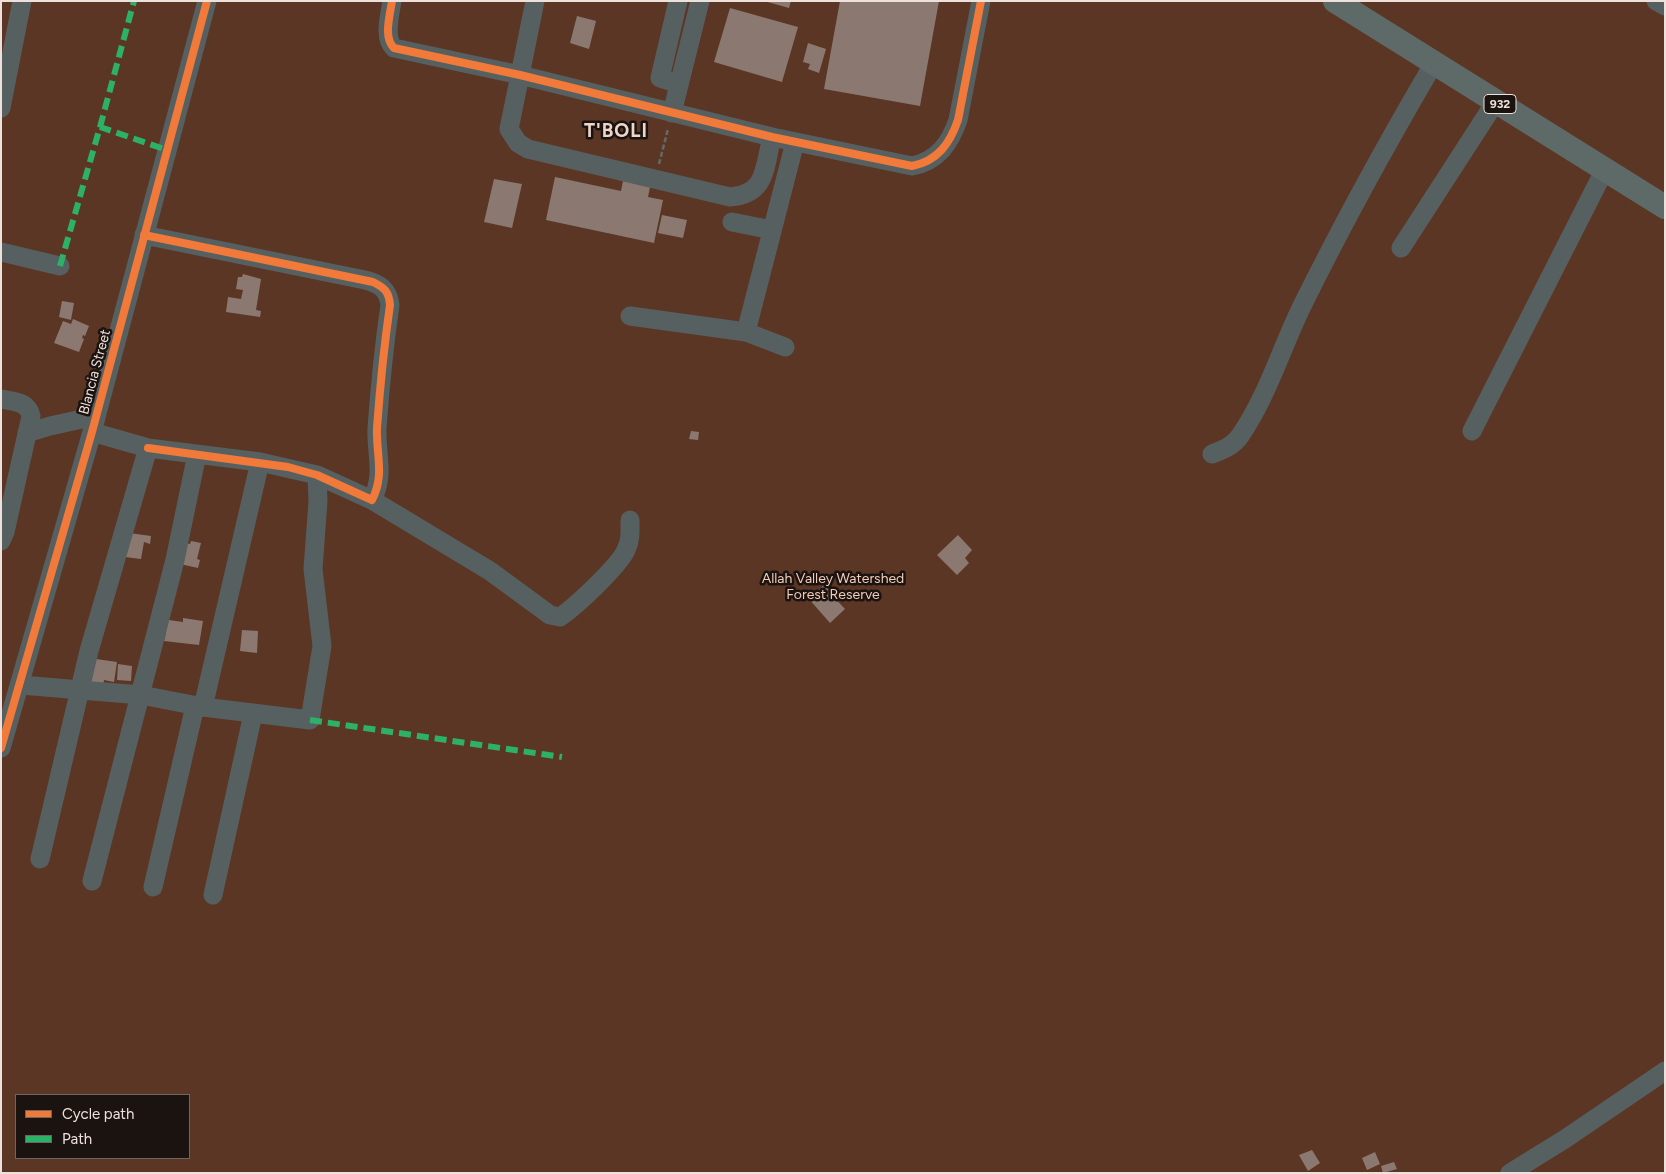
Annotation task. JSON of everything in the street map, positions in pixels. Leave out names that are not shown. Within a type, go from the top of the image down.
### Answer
[{"type":"main road","name":"932","points":[[1340,2],[1665,207]]},
{"type":"street","points":[[1,108],[22,1]]},
{"type":"street","name":"Blancia Street","points":[[1,748],[21,685],[94,424],[206,1]]},
{"type":"street","points":[[392,1],[388,37],[389,44],[394,48],[520,75],[772,137],[912,166],[923,164],[937,156],[947,144],[958,120],[981,1]]},
{"type":"street","points":[[535,1],[509,129],[518,143],[528,148],[730,197],[745,196],[754,191],[762,179],[772,137]]},
{"type":"street","points":[[678,1],[660,78],[679,84]]},
{"type":"street","points":[[672,113],[700,1]]},
{"type":"street","points":[[1656,1],[1665,6]]},
{"type":"street","points":[[1212,454],[1228,448],[1239,438],[1252,417],[1286,340],[1346,219],[1434,63]]},
{"type":"street","points":[[1400,248],[1496,101]]},
{"type":"street","points":[[746,332],[795,142]]},
{"type":"street","points":[[1472,431],[1605,169]]},
{"type":"street","points":[[732,222],[772,230]]},
{"type":"street","points":[[144,235],[365,280],[383,287],[389,294],[390,305],[377,434],[380,476],[372,500]]},
{"type":"street","points":[[1,252],[60,266]]},
{"type":"street","points":[[630,316],[746,332],[785,347]]},
{"type":"street","points":[[1,399],[24,404],[30,409],[31,416],[5,532],[1,541]]},
{"type":"street","points":[[27,433],[50,426],[94,424],[148,448],[260,462],[317,475],[372,500],[490,571],[550,615],[560,616],[607,572],[626,551],[630,537],[630,520]]},
{"type":"street","points":[[40,859],[90,650],[148,448]]},
{"type":"street","points":[[92,881],[182,533],[197,454]]},
{"type":"street","points":[[153,887],[260,462]]},
{"type":"street","points":[[21,685],[141,696],[253,714],[310,720],[322,646],[313,569],[318,501],[317,475]]},
{"type":"street","points":[[213,895],[253,714]]},
{"type":"street","points":[[1510,1173],[1565,1139],[1665,1071]]},
{"type":"path","points":[[655,179],[672,113]]},
{"type":"green space","name":"Allah Valley Watershed Forest Reserve","points":[[1,1],[1665,1],[1665,1173],[1,1173]]},
{"type":"building","points":[[764,1],[791,1],[789,8]]},
{"type":"building","points":[[840,1],[939,1],[920,106],[824,89]]},
{"type":"building","points":[[730,8],[798,27],[782,82],[714,62]]},
{"type":"building","points":[[577,16],[596,21],[589,49],[570,43]]},
{"type":"building","points":[[808,43],[826,49],[819,73],[808,69],[810,64],[803,62]]},
{"type":"building","points":[[555,177],[621,191],[623,181],[650,187],[648,197],[663,200],[654,243],[546,220]]},
{"type":"building","points":[[494,179],[522,184],[512,228],[484,222]]},
{"type":"building","points":[[662,215],[687,220],[683,238],[658,233]]},
{"type":"building","points":[[243,274],[261,279],[256,310],[261,311],[260,317],[226,312],[228,297],[241,299],[243,290],[236,289],[238,277],[242,277]]},
{"type":"building","points":[[62,301],[74,303],[71,320],[59,317]]},
{"type":"building","points":[[73,319],[89,326],[85,336],[83,335],[82,338],[84,339],[79,352],[54,343],[63,321],[71,324]]},
{"type":"building","points":[[691,431],[699,432],[698,440],[689,439]]},
{"type":"building","points":[[129,533],[151,536],[150,544],[144,542],[141,559],[125,557]]},
{"type":"building","points":[[958,535],[972,550],[965,558],[969,563],[957,575],[937,555]]},
{"type":"building","points":[[191,541],[201,543],[197,559],[200,560],[198,568],[180,564],[184,543],[190,544]]},
{"type":"building","points":[[826,583],[830,589],[828,591],[845,609],[830,623],[809,599]]},
{"type":"building","points":[[183,618],[203,621],[199,645],[164,641],[166,633],[162,619],[183,622]]},
{"type":"building","points":[[242,630],[258,631],[257,653],[240,651]]},
{"type":"building","points":[[89,658],[117,662],[114,682],[104,680],[103,687],[85,684]]},
{"type":"building","points":[[118,664],[132,666],[131,681],[117,680]]},
{"type":"building","points":[[1312,1150],[1320,1163],[1308,1171],[1299,1155]]},
{"type":"building","points":[[1375,1152],[1380,1164],[1367,1170],[1362,1158]]},
{"type":"building","points":[[1394,1162],[1397,1169],[1383,1173],[1381,1166]]},
{"type":"marked path","points":[[100,127],[134,1]]},
{"type":"marked path","points":[[60,266],[100,127],[167,150]]},
{"type":"marked path","points":[[310,720],[562,757]]},
{"type":"cycle path","points":[[1,748],[92,432],[207,1]]},
{"type":"cycle path","points":[[392,1],[388,32],[394,48],[520,75],[772,137],[912,166],[929,160],[942,150],[955,128],[981,1]]},
{"type":"cycle path","points":[[144,235],[373,282],[386,291],[390,305],[377,428],[379,473],[376,491],[372,500],[317,475],[288,467],[148,448]]},
{"type":"district","name":"T'BOLI","points":[[616,131]]}]
